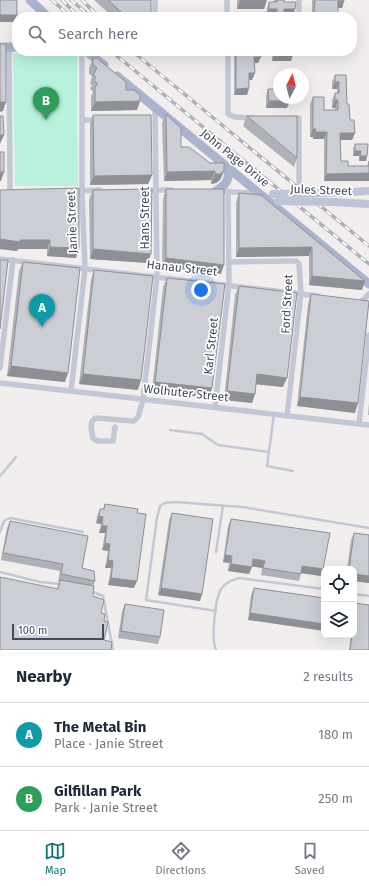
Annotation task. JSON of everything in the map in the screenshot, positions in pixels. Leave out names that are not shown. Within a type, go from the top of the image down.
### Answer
[{"type":"main road","points":[[30,0],[43,12]]},
{"type":"main road","name":"John Page Drive","points":[[92,56],[226,166],[253,193],[272,198],[369,284]]},
{"type":"main road","points":[[212,191],[224,185],[228,179],[228,171],[226,166]]},
{"type":"main road","name":"Jules Street","points":[[300,198],[330,193],[369,191]]},
{"type":"main road","name":"Jules Street","points":[[272,198],[300,198],[369,204]]},
{"type":"street","points":[[155,0],[155,12]]},
{"type":"street","points":[[227,0],[227,12]]},
{"type":"street","points":[[299,0],[299,12]]},
{"type":"street","points":[[9,47],[7,118],[8,191],[18,191]]},
{"type":"street","name":"Janie Street","points":[[71,391],[85,268],[82,191],[82,56]]},
{"type":"street","points":[[228,56],[227,110],[231,116],[256,118]]},
{"type":"street","name":"Hans Street","points":[[115,427],[113,441],[97,441],[93,438],[91,425],[93,420],[96,418],[134,422],[138,417],[143,400],[157,277],[155,108]]},
{"type":"street","points":[[285,118],[299,118],[300,198]]},
{"type":"street","points":[[82,120],[103,120]]},
{"type":"street","points":[[147,120],[155,120]]},
{"type":"street","points":[[70,191],[104,190]]},
{"type":"street","points":[[148,190],[178,190]]},
{"type":"street","points":[[212,191],[253,193]]},
{"type":"street","name":"Karl Street","points":[[215,407],[229,284],[228,191]]},
{"type":"street","name":"Hanau Street","points":[[0,259],[229,284],[324,297]]},
{"type":"street","points":[[0,368],[13,260]]},
{"type":"street","name":"Ford Street","points":[[229,262],[298,262],[300,269],[301,293],[287,416]]},
{"type":"street","points":[[361,302],[369,294]]},
{"type":"street","points":[[353,301],[369,304]]},
{"type":"street","points":[[359,424],[369,335]]},
{"type":"street","name":"Wolhuter Street","points":[[0,383],[369,425]]},
{"type":"lane","points":[[274,414],[267,466],[293,471]]},
{"type":"lane","points":[[170,430],[202,434],[218,445],[269,452]]},
{"type":"lane","points":[[0,476],[16,458]]},
{"type":"lane","points":[[216,611],[146,600],[157,518],[160,506],[165,503],[175,502],[223,506],[295,515],[369,528]]},
{"type":"lane","points":[[216,552],[223,506]]},
{"type":"lane","points":[[0,532],[0,528],[4,521],[10,518],[83,532]]},
{"type":"lane","points":[[0,572],[40,582],[67,585]]},
{"type":"lane","points":[[216,650],[213,639],[216,611],[221,590],[228,582],[239,578],[321,589]]},
{"type":"lane","points":[[88,590],[103,596],[113,650]]},
{"type":"lane","points":[[357,594],[369,596]]},
{"type":"green space","points":[[13,56],[77,56],[78,186],[15,186]]},
{"type":"building","points":[[0,0],[17,0],[17,12],[12,12],[12,15],[0,15]]},
{"type":"building","points":[[108,0],[151,0],[151,12],[121,12]]},
{"type":"building","points":[[277,0],[284,0],[284,2],[296,2],[295,9],[284,9],[284,12],[277,12],[277,9],[269,9],[269,2],[277,2]]},
{"type":"building","points":[[315,0],[344,0],[338,1],[338,12],[314,12]]},
{"type":"building","points":[[0,44],[6,44],[6,102],[0,102]]},
{"type":"building","points":[[236,56],[261,56],[254,57],[255,73],[249,73],[249,88],[236,89]]},
{"type":"building","points":[[93,58],[97,58],[126,82],[126,90],[134,90],[140,95],[140,101],[95,102],[95,87],[98,84],[94,80],[96,77],[93,75],[97,68],[93,65]]},
{"type":"building","points":[[335,75],[346,75],[347,104],[349,104],[350,120],[354,120],[355,133],[340,133],[341,161],[348,161],[348,166],[369,166],[369,173],[326,174],[327,132],[315,132],[316,129],[313,129],[313,97],[324,97],[324,110],[338,110],[338,100],[335,100],[335,93],[339,93],[339,82],[335,82]]},
{"type":"building","points":[[268,89],[273,89],[273,101],[269,101]]},
{"type":"building","points":[[166,114],[181,128],[181,147],[189,147],[210,163],[224,163],[224,171],[220,174],[215,174],[215,171],[167,172]]},
{"type":"building","points":[[93,115],[151,115],[152,175],[94,176]]},
{"type":"building","points":[[0,116],[3,116],[4,135],[0,135]]},
{"type":"building","points":[[247,116],[297,116],[297,158]]},
{"type":"building","points":[[355,144],[368,144],[367,156],[360,156],[361,151],[355,151]]},
{"type":"building","points":[[0,152],[4,152],[4,172],[0,172]]},
{"type":"building","points":[[79,188],[79,248],[50,247],[50,240],[20,240],[20,242],[0,239],[0,190]]},
{"type":"building","points":[[152,189],[151,254],[93,249],[93,190]]},
{"type":"building","points":[[166,189],[224,189],[224,265],[166,258]]},
{"type":"building","points":[[239,193],[261,195],[365,281],[312,276],[312,247],[239,248]]},
{"type":"building","points":[[0,260],[8,260],[0,329]]},
{"type":"building","points":[[23,262],[80,268],[68,373],[11,366]]},
{"type":"building","points":[[94,270],[153,276],[141,380],[83,374]]},
{"type":"building","points":[[167,278],[225,284],[212,388],[155,382]]},
{"type":"building","points":[[239,286],[297,293],[287,378],[257,374],[255,394],[227,391]]},
{"type":"building","points":[[311,294],[369,301],[358,403],[300,397]]},
{"type":"building","points":[[105,504],[138,509],[137,513],[146,514],[137,581],[111,578],[113,561],[108,560],[110,544],[105,543],[107,526],[102,526],[103,517],[99,516],[100,509],[104,509]]},
{"type":"building","points":[[172,513],[213,519],[202,594],[161,588]]},
{"type":"building","points":[[231,519],[330,533],[324,566],[321,566],[321,569],[302,566],[301,574],[263,568],[265,561],[253,559],[252,567],[231,564],[232,556],[225,555]]},
{"type":"building","points":[[10,521],[88,536],[82,568],[94,571],[95,581],[61,574],[63,564],[3,553]]},
{"type":"building","points":[[354,533],[369,535],[369,576],[357,574],[357,566],[349,566]]},
{"type":"building","points":[[0,577],[58,589],[60,580],[94,586],[93,596],[104,600],[101,613],[105,614],[104,621],[108,622],[104,640],[112,642],[111,650],[0,650]]},
{"type":"building","points":[[254,588],[321,598],[321,624],[250,613]]},
{"type":"building","points":[[357,603],[369,605],[369,650],[350,650],[352,638],[357,638]]},
{"type":"building","points":[[125,604],[164,610],[160,637],[121,631]]},
{"type":"railway","points":[[52,0],[65,12]]},
{"type":"railway","points":[[62,0],[74,12]]},
{"type":"railway","points":[[71,0],[85,12]]},
{"type":"railway","points":[[82,0],[94,12]]},
{"type":"railway","points":[[117,56],[369,264]]},
{"type":"railway","points":[[138,56],[369,246]]},
{"type":"place","name":"Gilfillan Park","points":[[46,120]]},
{"type":"place","name":"The Metal Bin","points":[[42,327]]}]
